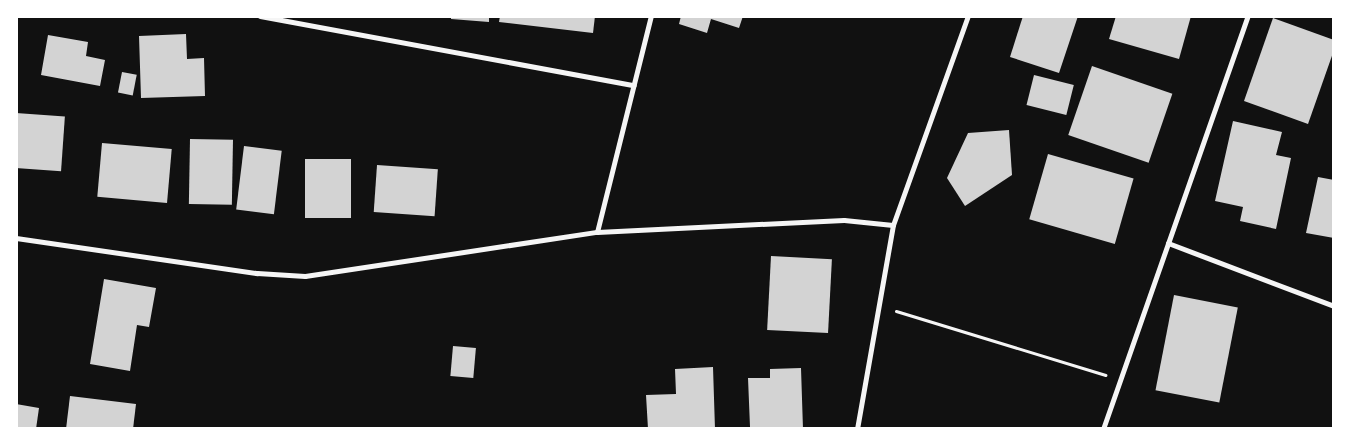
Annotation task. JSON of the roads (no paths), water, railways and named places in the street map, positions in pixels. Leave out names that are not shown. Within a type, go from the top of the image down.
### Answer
[{"type":"street","points":[[260,16],[634,85]]},
{"type":"street","points":[[597,232],[652,16]]},
{"type":"street","points":[[857,429],[893,225],[968,16]]},
{"type":"street","points":[[1103,429],[1248,16]]},
{"type":"street","points":[[16,238],[257,273],[306,276],[597,232],[844,220],[893,225]]},
{"type":"street","points":[[1168,243],[1334,306]]}]
